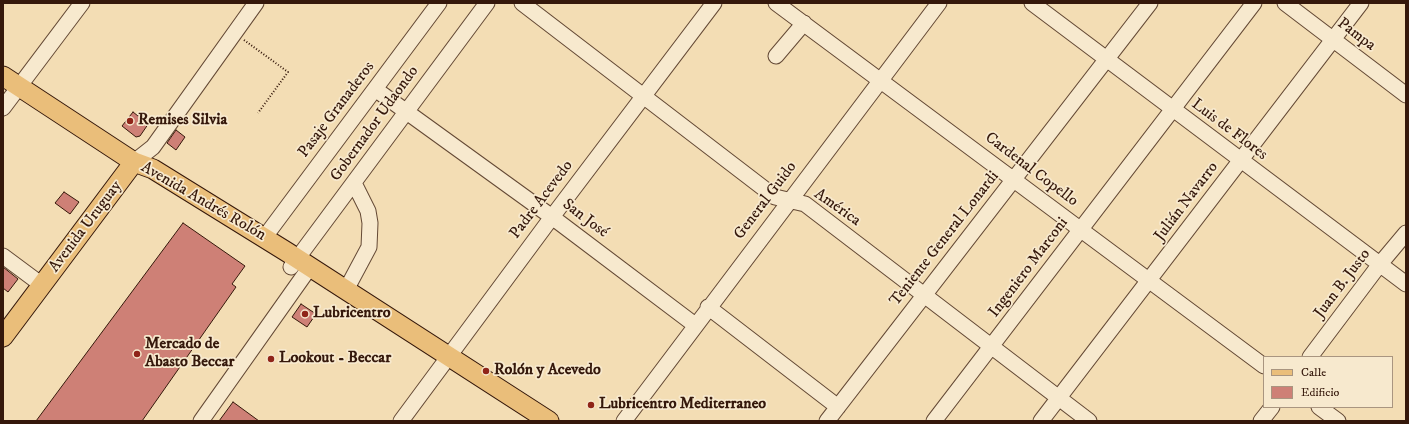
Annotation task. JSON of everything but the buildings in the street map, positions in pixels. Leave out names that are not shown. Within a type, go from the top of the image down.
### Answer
[{"type":"main road","points":[[3,76],[134,162]]},
{"type":"main road","name":"Avenida Andrés Rolón","points":[[134,162],[153,169],[264,238],[301,267],[346,290],[446,359],[529,421]]},
{"type":"main road","name":"Avenida Andrés Rolón","points":[[134,162],[147,178],[301,267],[446,359],[549,421]]},
{"type":"main road","name":"Avenida Uruguay","points":[[3,337],[134,162]]},
{"type":"street","points":[[3,108],[82,3]]},
{"type":"street","name":"Avenida Uruguay","points":[[134,162],[153,147],[256,3]]},
{"type":"street","name":"Pasaje Granaderos","points":[[264,238],[439,3]]},
{"type":"street","name":"Gobernador Udaondo","points":[[201,421],[354,183],[487,3]]},
{"type":"street","name":"América","points":[[522,3],[775,197],[805,204],[1089,421]]},
{"type":"street","name":"Padre Acevedo","points":[[401,421],[643,95],[714,3]]},
{"type":"street","name":"Cardenal Copello","points":[[776,3],[1263,365]]},
{"type":"street","name":"General Guido","points":[[624,421],[708,307],[939,3]]},
{"type":"street","name":"Luis de Flores","points":[[1032,3],[1406,284]]},
{"type":"street","name":"Teniente General Lonardi","points":[[827,421],[1150,3]]},
{"type":"street","name":"Ingeniero Marconi","points":[[934,421],[1254,3]]},
{"type":"street","name":"Pampa","points":[[1285,3],[1406,96]]},
{"type":"street","name":"Julián Navarro","points":[[1041,421],[1150,281],[1361,3]]},
{"type":"street","points":[[776,56],[804,23]]},
{"type":"street","name":"San José","points":[[375,89],[552,217],[695,325]]},
{"type":"street","points":[[346,290],[369,247],[370,223],[368,212],[354,183]]},
{"type":"street","name":"Juan B. Justo","points":[[1311,356],[1380,264],[1406,233]]},
{"type":"street","points":[[3,256],[42,285]]},
{"type":"street","points":[[708,307],[838,407]]},
{"type":"street","points":[[1261,421],[1271,408]]},
{"type":"street","points":[[1320,408],[1338,421]]},
{"type":"path","points":[[235,34],[288,72],[258,113]]},
{"type":"place","name":"Remises Silvia","points":[[130,121]]},
{"type":"place","name":"Lubricentro","points":[[305,314]]},
{"type":"place","name":"Mercado de Abasto Beccar","points":[[137,354]]},
{"type":"place","name":"Lookout - Beccar","points":[[271,359]]},
{"type":"place","name":"Rolón y Acevedo","points":[[486,371]]},
{"type":"place","name":"Lubricentro Mediterraneo","points":[[591,405]]}]
